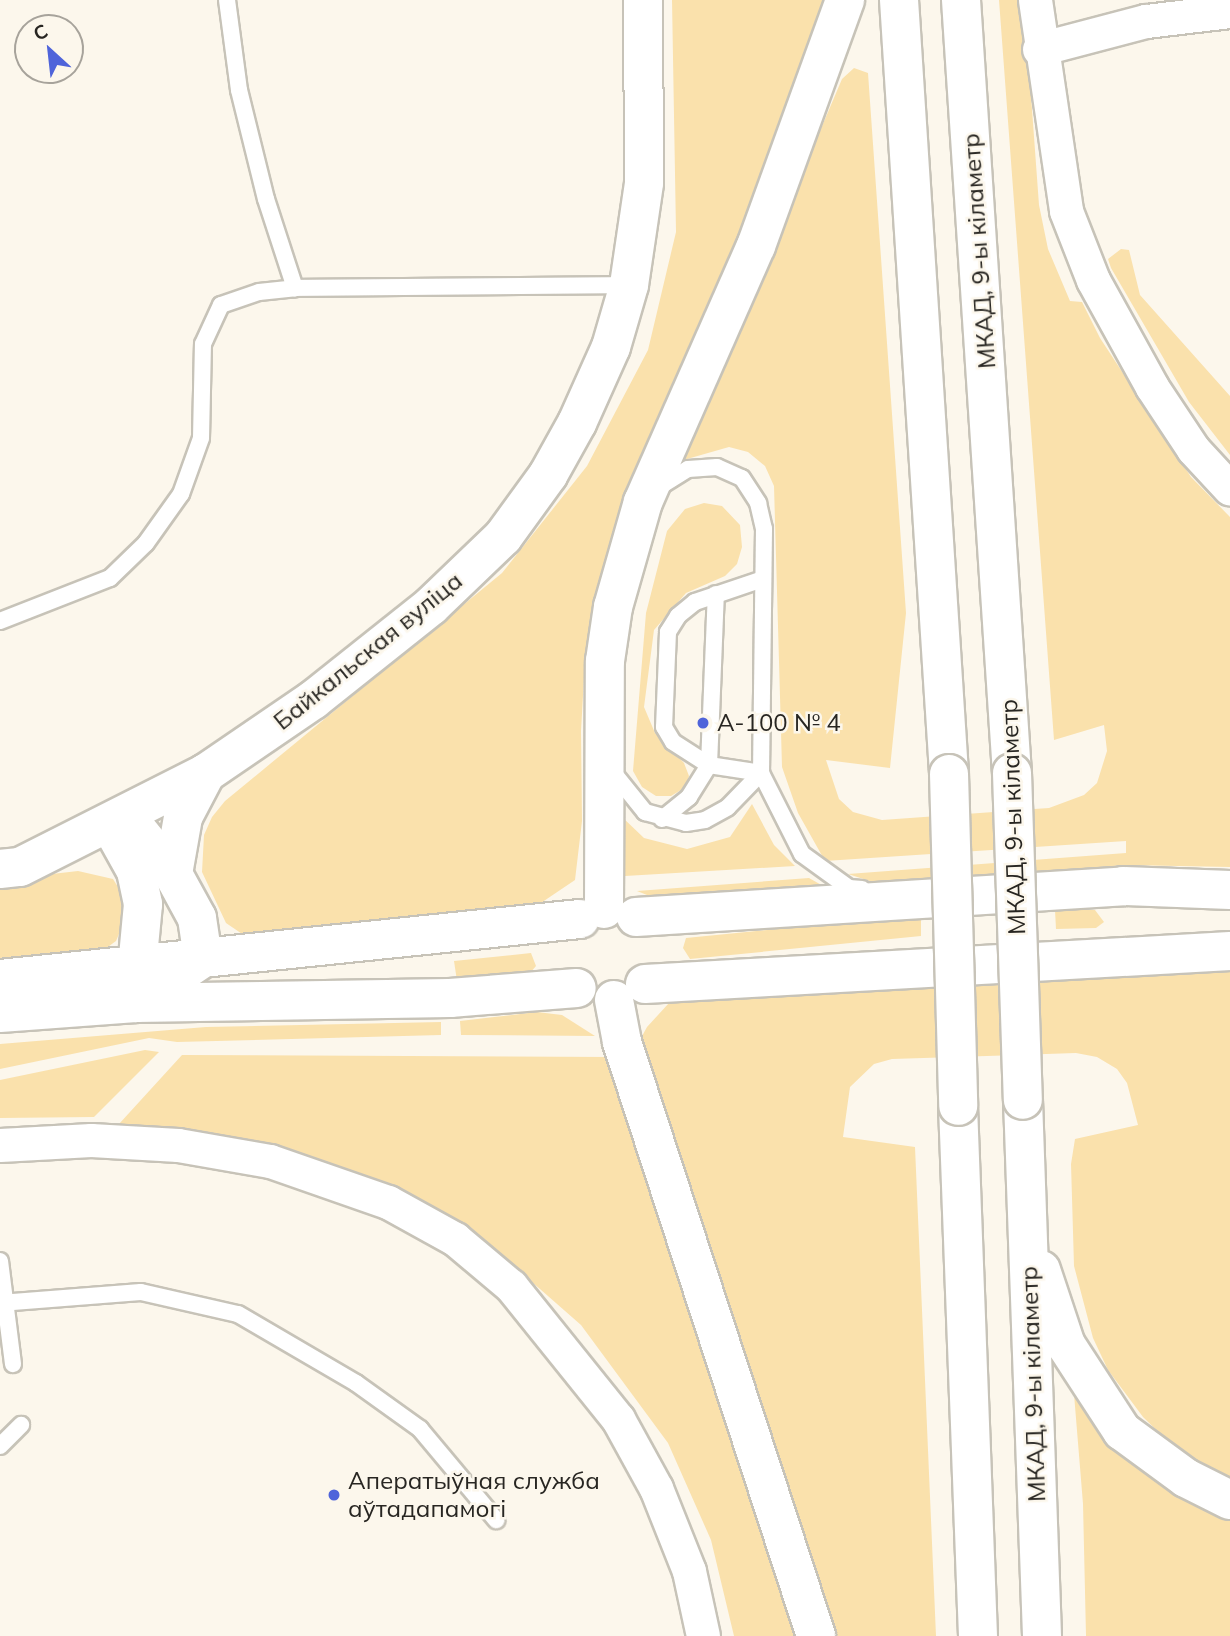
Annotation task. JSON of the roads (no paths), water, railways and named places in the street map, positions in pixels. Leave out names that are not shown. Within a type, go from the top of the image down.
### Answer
[{"type":"main road","name":"Байкальская вуліца","points":[[0,869],[19,867],[118,820],[206,773],[356,666],[430,606],[503,537],[548,475],[577,423],[611,348],[629,285],[644,183],[643,0]]},
{"type":"main road","points":[[607,915],[603,757],[604,661],[613,607],[643,502],[756,246],[845,0]]},
{"type":"main road","points":[[899,0],[949,774],[958,1106],[978,1636]]},
{"type":"main road","name":"МКАД, 9-ы кіламетр","points":[[961,0],[1012,773],[1042,1636]]},
{"type":"main road","points":[[173,874],[183,817],[206,773]]},
{"type":"main road","points":[[118,820],[173,874],[197,918],[203,958]]},
{"type":"main road","points":[[118,820],[136,871],[144,904],[136,985]]},
{"type":"main road","points":[[0,1013],[136,985],[203,958],[607,915],[955,898],[1122,886],[1230,890]]},
{"type":"main road","points":[[607,915],[564,945],[563,961],[577,988],[587,996],[1230,951]]},
{"type":"main road","points":[[607,915],[650,935],[655,956],[629,992],[622,1042],[816,1636]]},
{"type":"main road","points":[[0,979],[450,998],[577,988]]},
{"type":"main road","points":[[1026,1214],[1066,1345],[1122,1431],[1186,1478],[1230,1500]]},
{"type":"street","points":[[1035,0],[1040,49],[1066,211],[1093,280],[1152,387],[1193,449],[1230,489]]},
{"type":"street","points":[[1040,49],[1146,21],[1230,11]]},
{"type":"street","points":[[0,1145],[91,1140],[178,1145],[270,1161],[388,1202],[455,1239],[511,1286],[618,1419],[656,1488],[689,1571],[703,1636]]},
{"type":"lane","points":[[227,0],[239,90],[266,199],[295,288]]},
{"type":"lane","points":[[0,621],[110,578],[146,543],[181,494],[201,438],[203,344],[221,305],[259,292],[295,288],[629,285]]},
{"type":"lane","points":[[643,502],[688,469],[717,467],[742,478],[758,503],[764,529],[760,580],[761,773],[802,855],[819,870],[849,888],[955,898]]},
{"type":"lane","points":[[760,580],[695,602],[668,632],[664,727],[673,742],[709,765],[761,773]]},
{"type":"lane","points":[[662,819],[690,797],[709,765],[716,594]]},
{"type":"lane","points":[[603,757],[629,797],[662,819],[705,820],[728,807],[761,773]]},
{"type":"lane","points":[[0,1261],[2,1303],[13,1364]]},
{"type":"lane","points":[[2,1303],[141,1292],[238,1314],[356,1383],[420,1429],[496,1520]]},
{"type":"lane","points":[[0,1446],[21,1425]]},
{"type":"place","name":"А-100 № 4","points":[[703,723]]},
{"type":"place","name":"Аператыўная служба аўтадапамогі","points":[[334,1495]]}]
